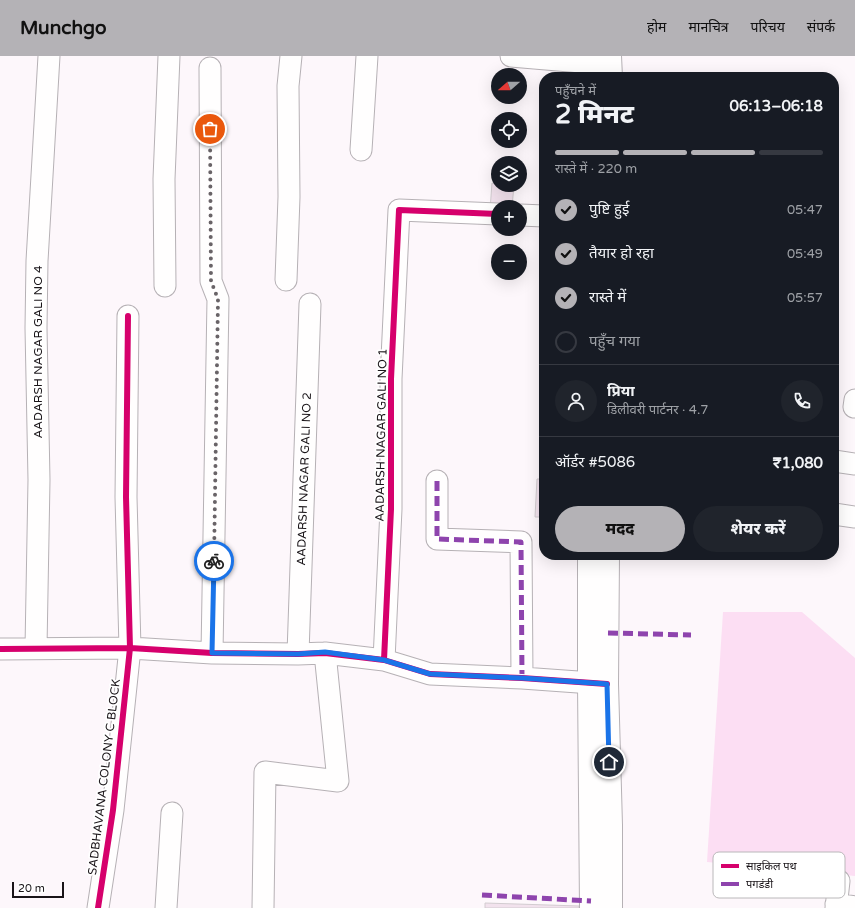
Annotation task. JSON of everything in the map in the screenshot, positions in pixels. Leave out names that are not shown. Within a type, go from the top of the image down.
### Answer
[{"type":"main road","points":[[589,560],[598,684],[611,825],[611,908]]},
{"type":"main road","points":[[591,908],[598,684],[608,560]]},
{"type":"street","name":"AADARSH NAGAR GALI NO 4","points":[[36,648],[39,480],[36,328],[37,261],[49,56]]},
{"type":"street","points":[[166,286],[164,179],[169,56]]},
{"type":"street","points":[[286,280],[289,197],[288,86],[291,56]]},
{"type":"street","points":[[361,150],[367,56]]},
{"type":"street","points":[[511,56],[602,65]]},
{"type":"street","points":[[210,68],[211,281],[218,299],[212,653]]},
{"type":"street","name":"AADARSH NAGAR GALI NO 1","points":[[384,660],[391,509],[392,379],[399,210],[491,214]]},
{"type":"street","points":[[527,215],[539,216]]},
{"type":"street","name":"AADARSH NAGAR GALI NO 2","points":[[298,654],[310,304]]},
{"type":"street","name":"SADBHAVANA COLONY C BLOCK","points":[[98,908],[114,810],[130,648],[126,497],[128,316]]},
{"type":"street","points":[[839,462],[855,464]]},
{"type":"street","points":[[437,482],[437,538],[521,542],[522,678]]},
{"type":"street","points":[[839,515],[855,517]]},
{"type":"street","points":[[0,649],[130,648],[212,653],[298,654],[325,652],[384,660],[430,674],[522,678],[598,684]]},
{"type":"street","points":[[263,908],[265,772],[338,781],[325,652]]},
{"type":"street","points":[[166,908],[172,813]]},
{"type":"shaded area","points":[[723,612],[802,612],[855,658],[855,876],[845,875],[845,852],[713,852],[713,863],[707,862]]},
{"type":"building","points":[[491,192],[513,192],[513,200],[491,200],[490,210]]},
{"type":"building","points":[[537,479],[539,479],[539,517],[535,517]]},
{"type":"building","points":[[485,903],[579,906],[579,908],[485,908]]},
{"type":"marked path","points":[[437,481],[437,539],[521,542],[522,678]]},
{"type":"marked path","points":[[608,633],[691,635]]},
{"type":"marked path","points":[[482,895],[591,901]]},
{"type":"cycle path","points":[[384,660],[391,509],[391,379],[399,210],[491,214]]},
{"type":"cycle path","points":[[98,908],[113,810],[130,648],[126,497],[128,316]]},
{"type":"cycle path","points":[[0,649],[130,648],[212,653],[325,653],[384,660],[430,674],[607,684]]},
{"type":"way so far","points":[[210,129],[211,281],[218,299],[214,561]]},
{"type":"route","points":[[214,561],[212,653],[298,654],[325,652],[384,660],[430,674],[607,684],[609,762]]}]
